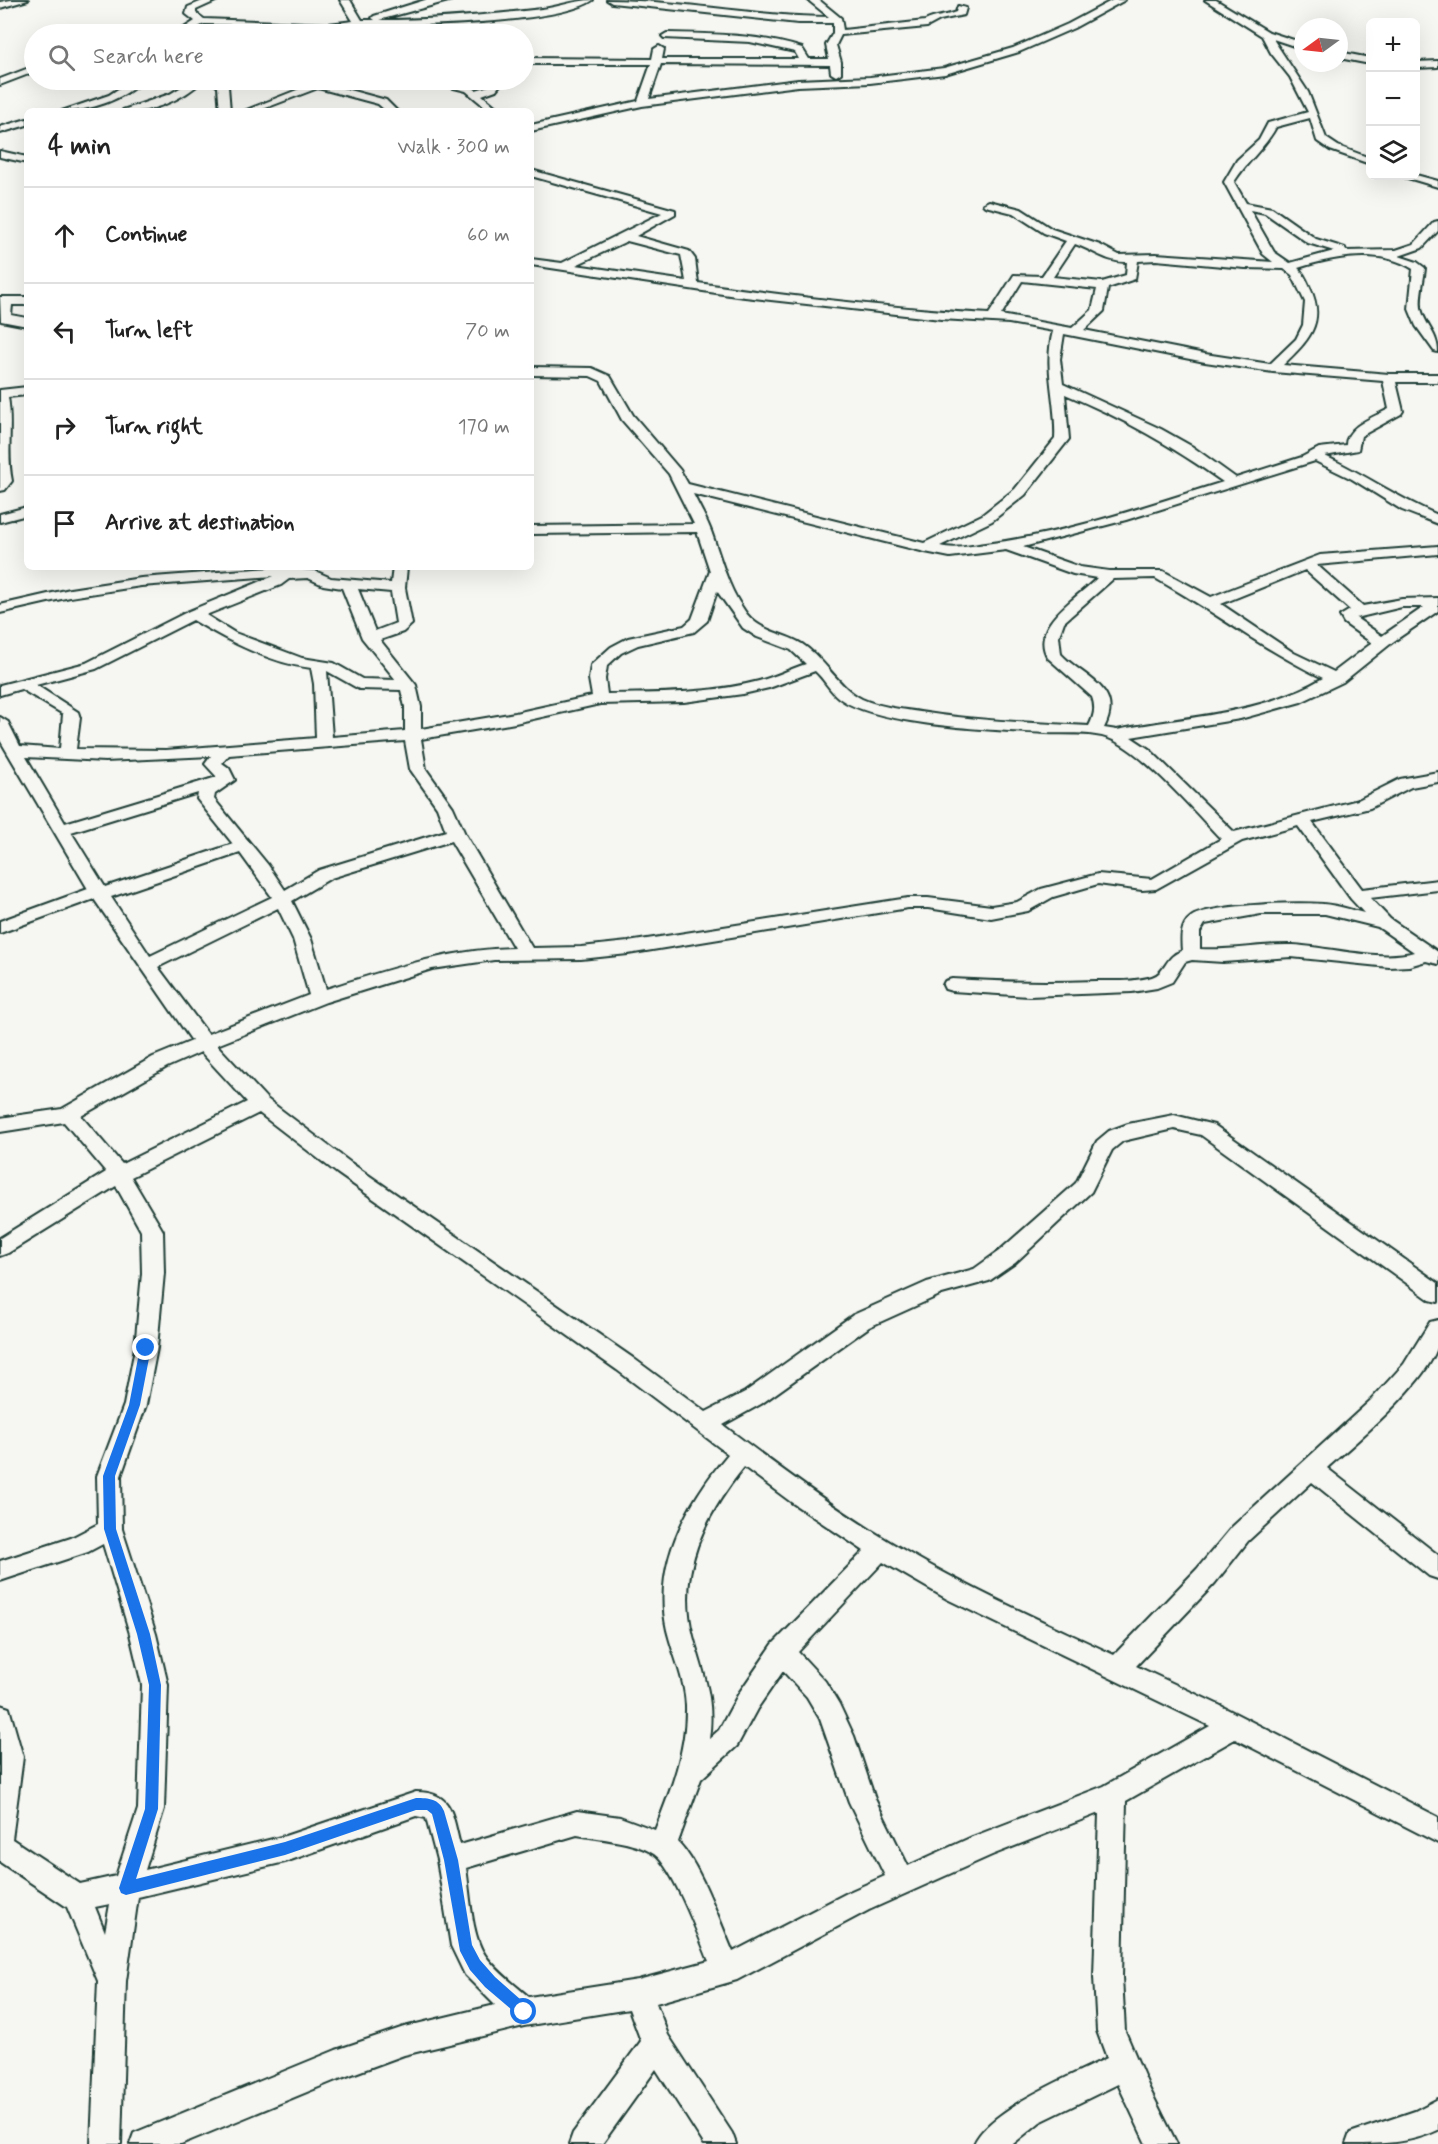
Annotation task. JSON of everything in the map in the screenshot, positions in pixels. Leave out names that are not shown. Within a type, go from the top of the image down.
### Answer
[{"type":"street","points":[[0,5],[23,0]]},
{"type":"street","points":[[213,0],[189,10],[194,18],[202,21],[281,24]]},
{"type":"street","points":[[345,0],[361,23]]},
{"type":"street","points":[[361,23],[425,3],[447,0]]},
{"type":"street","points":[[353,24],[476,19],[550,11],[588,0]]},
{"type":"street","points":[[612,0],[686,12],[753,9],[798,20],[838,20]]},
{"type":"street","points":[[813,0],[838,20]]},
{"type":"street","points":[[534,128],[642,103],[798,83],[902,78],[978,63],[1044,38],[1120,0]]},
{"type":"street","points":[[1210,0],[1266,34],[1294,43]]},
{"type":"street","points":[[838,33],[927,24],[938,18],[957,16],[961,13],[961,8]]},
{"type":"street","points":[[744,39],[753,9]]},
{"type":"street","points":[[642,103],[654,74],[660,46],[686,12]]},
{"type":"street","points":[[837,82],[836,62],[831,45],[838,33],[838,20]]},
{"type":"street","points":[[197,24],[202,21]]},
{"type":"street","points":[[1266,34],[1275,55],[1294,76],[1318,122],[1321,139],[1334,148],[1366,159]]},
{"type":"street","points":[[667,36],[744,39],[796,49],[801,51],[806,62]]},
{"type":"street","points":[[1348,57],[1366,60]]},
{"type":"street","points":[[534,61],[836,62]]},
{"type":"street","points":[[1420,65],[1438,64]]},
{"type":"street","points":[[0,71],[14,76]]},
{"type":"street","points":[[0,82],[24,72]]},
{"type":"street","points":[[77,108],[113,97],[125,90]]},
{"type":"street","points":[[127,90],[127,108]]},
{"type":"street","points":[[135,108],[165,101],[185,90]]},
{"type":"street","points":[[224,90],[225,108]]},
{"type":"street","points":[[257,108],[305,90]]},
{"type":"street","points":[[337,90],[382,102],[389,108]]},
{"type":"street","points":[[468,90],[492,108]]},
{"type":"street","points":[[475,93],[485,90]]},
{"type":"street","points":[[1274,368],[1301,340],[1309,325],[1312,312],[1311,302],[1301,277],[1269,254],[1229,182],[1241,162],[1263,142],[1272,125],[1313,114]]},
{"type":"street","points":[[0,130],[24,123]]},
{"type":"street","points":[[0,154],[24,159]]},
{"type":"street","points":[[534,174],[671,212],[627,237],[561,268]]},
{"type":"street","points":[[1420,180],[1438,184]]},
{"type":"street","points":[[989,204],[1017,211],[1048,231],[1096,247],[1117,259],[1156,257],[1289,267],[1327,255],[1382,255],[1408,250],[1425,239],[1438,224]]},
{"type":"street","points":[[1241,206],[1268,210],[1318,244],[1364,255]]},
{"type":"street","points":[[627,237],[684,253],[689,259],[692,286]]},
{"type":"street","points":[[1046,279],[1073,239]]},
{"type":"street","points":[[1425,239],[1438,241]]},
{"type":"street","points":[[1382,255],[1419,268],[1415,309],[1422,326],[1438,348]]},
{"type":"street","points":[[993,318],[1017,278],[1104,286],[1131,277],[1132,259]]},
{"type":"street","points":[[534,263],[858,307],[993,318],[1205,358],[1274,368],[1389,378],[1438,378]]},
{"type":"street","points":[[1075,332],[1098,311],[1104,286]]},
{"type":"street","points":[[24,301],[3,301],[5,318],[24,321]]},
{"type":"street","points":[[926,548],[965,530],[992,514],[1025,488],[1062,440],[1058,387],[1052,370],[1054,345],[1059,330]]},
{"type":"street","points":[[534,370],[592,372],[603,376],[627,417],[675,473],[703,528],[725,592],[748,625],[762,634],[796,647],[817,665],[843,694],[858,703],[889,712],[988,725],[1094,731],[1118,735],[1246,714],[1292,700],[1337,679],[1438,603]]},
{"type":"street","points":[[682,487],[926,548],[955,553],[1007,546],[1072,531],[1315,456],[1324,451],[1353,447],[1353,437],[1356,433],[1396,411],[1389,378]]},
{"type":"street","points":[[1422,378],[1438,388]]},
{"type":"street","points":[[1058,387],[1103,405],[1188,450],[1233,482]]},
{"type":"street","points":[[0,487],[5,480],[1,460],[4,412],[0,394],[24,391]]},
{"type":"street","points":[[1315,456],[1352,473],[1407,507],[1438,520]]},
{"type":"street","points":[[0,518],[24,512]]},
{"type":"street","points":[[534,530],[703,528]]},
{"type":"street","points":[[1007,546],[1071,570],[1109,575],[1158,573],[1210,603],[1289,656],[1337,679]]},
{"type":"street","points":[[1210,603],[1307,564],[1335,557],[1438,550]]},
{"type":"street","points":[[1307,564],[1359,611]]},
{"type":"street","points":[[370,638],[403,626],[403,609],[398,588],[400,570]]},
{"type":"street","points":[[600,699],[597,679],[599,665],[616,650],[633,641],[689,629],[699,621],[718,570]]},
{"type":"street","points":[[0,609],[156,574],[293,571],[309,574],[328,582],[398,588]]},
{"type":"street","points":[[0,690],[91,666],[194,614],[276,582],[293,571]]},
{"type":"street","points":[[1094,731],[1102,720],[1103,698],[1097,690],[1065,670],[1053,655],[1054,629],[1062,614],[1078,604],[1109,575]]},
{"type":"street","points":[[348,582],[370,638],[408,685],[413,708],[415,761],[418,769],[445,807],[456,834],[526,952]]},
{"type":"street","points":[[1382,643],[1347,619],[1359,611],[1402,603],[1438,603]]},
{"type":"street","points":[[194,614],[230,636],[299,663],[329,666],[359,684],[408,685]]},
{"type":"street","points":[[8,746],[67,754],[152,755],[413,735],[515,718],[600,699],[684,697],[743,689],[763,685],[817,665]]},
{"type":"street","points":[[318,666],[322,684],[324,742]]},
{"type":"street","points":[[23,684],[70,712],[72,718],[67,754]]},
{"type":"street","points":[[0,722],[8,746],[62,829],[99,893],[147,965],[204,1043],[260,1104],[344,1168],[706,1423],[799,1495],[881,1549],[956,1593],[1118,1668],[1438,1831]]},
{"type":"street","points":[[1118,735],[1143,752],[1231,839]]},
{"type":"street","points":[[225,749],[213,764],[227,779]]},
{"type":"street","points":[[0,1125],[43,1120],[68,1114],[160,1062],[204,1043],[319,998],[430,963],[526,952],[581,953],[628,948],[916,902],[980,912],[999,911],[1023,907],[1047,893],[1098,879],[1142,885],[1156,884],[1231,839],[1364,804],[1406,783],[1438,777]]},
{"type":"street","points":[[62,829],[227,779]]},
{"type":"street","points":[[227,779],[207,792],[205,800],[244,846],[282,899],[302,939],[319,998]]},
{"type":"street","points":[[1301,819],[1360,898],[1384,923],[1433,958]]},
{"type":"street","points":[[147,965],[340,869],[456,834]]},
{"type":"street","points":[[0,927],[244,846]]},
{"type":"street","points":[[1325,909],[1360,898],[1438,885]]},
{"type":"street","points":[[1191,954],[1191,926],[1199,918],[1260,909],[1325,909],[1384,923]]},
{"type":"street","points":[[952,985],[1029,990],[1132,986],[1157,982],[1165,978],[1178,958],[1191,954],[1223,956],[1291,951],[1389,961],[1433,958]]},
{"type":"street","points":[[0,1248],[119,1174],[260,1104]]},
{"type":"street","points":[[68,1114],[119,1174],[152,1231],[153,1273],[146,1348],[135,1405],[109,1476],[110,1529],[143,1634],[155,1685],[152,1809],[126,1888],[112,1980],[106,2144]]},
{"type":"street","points":[[706,1423],[753,1398],[861,1321],[935,1288],[981,1275],[1007,1257],[1084,1187],[1104,1146],[1116,1136],[1128,1131],[1174,1122],[1207,1130],[1438,1294]]},
{"type":"street","points":[[1118,1668],[1206,1576],[1240,1534],[1379,1406],[1412,1370],[1438,1330]]},
{"type":"street","points":[[663,1845],[691,1772],[698,1699],[677,1618],[675,1591],[677,1563],[701,1511],[726,1472],[743,1452]]},
{"type":"street","points":[[1311,1468],[1438,1569]]},
{"type":"street","points":[[0,1571],[80,1545],[110,1529]]},
{"type":"street","points":[[691,1772],[729,1738],[748,1701],[782,1652],[881,1549]]},
{"type":"street","points":[[782,1652],[816,1689],[830,1712],[841,1736],[862,1802],[902,1882]]},
{"type":"street","points":[[0,1716],[10,1756],[0,1834]]},
{"type":"street","points":[[146,2144],[346,2061],[404,2041],[524,2012],[638,1994],[727,1970],[859,1901],[982,1846],[1113,1795],[1234,1726]]},
{"type":"street","points":[[1113,1795],[1108,1977],[1112,2031],[1123,2066],[1162,2144]]},
{"type":"street","points":[[77,1898],[285,1849],[416,1804],[430,1804],[438,1811],[451,1860],[465,1946],[475,1965],[490,1982],[524,2012]]},
{"type":"street","points":[[451,1860],[577,1823],[620,1829],[663,1845],[675,1858],[727,1970]]},
{"type":"street","points":[[0,1847],[77,1898],[112,1980]]},
{"type":"street","points":[[638,1994],[657,2044],[722,2144]]},
{"type":"street","points":[[584,2144],[657,2044]]},
{"type":"street","points":[[990,2144],[1030,2112],[1123,2066]]},
{"type":"street","points":[[1361,2144],[1422,2123],[1438,2114]]},
{"type":"route","points":[[146,1348],[135,1405],[109,1476],[110,1529],[143,1634],[155,1685],[152,1809],[126,1888],[285,1849],[416,1804],[430,1804],[438,1811],[451,1860],[465,1946],[475,1965],[490,1982],[524,2012]]}]
